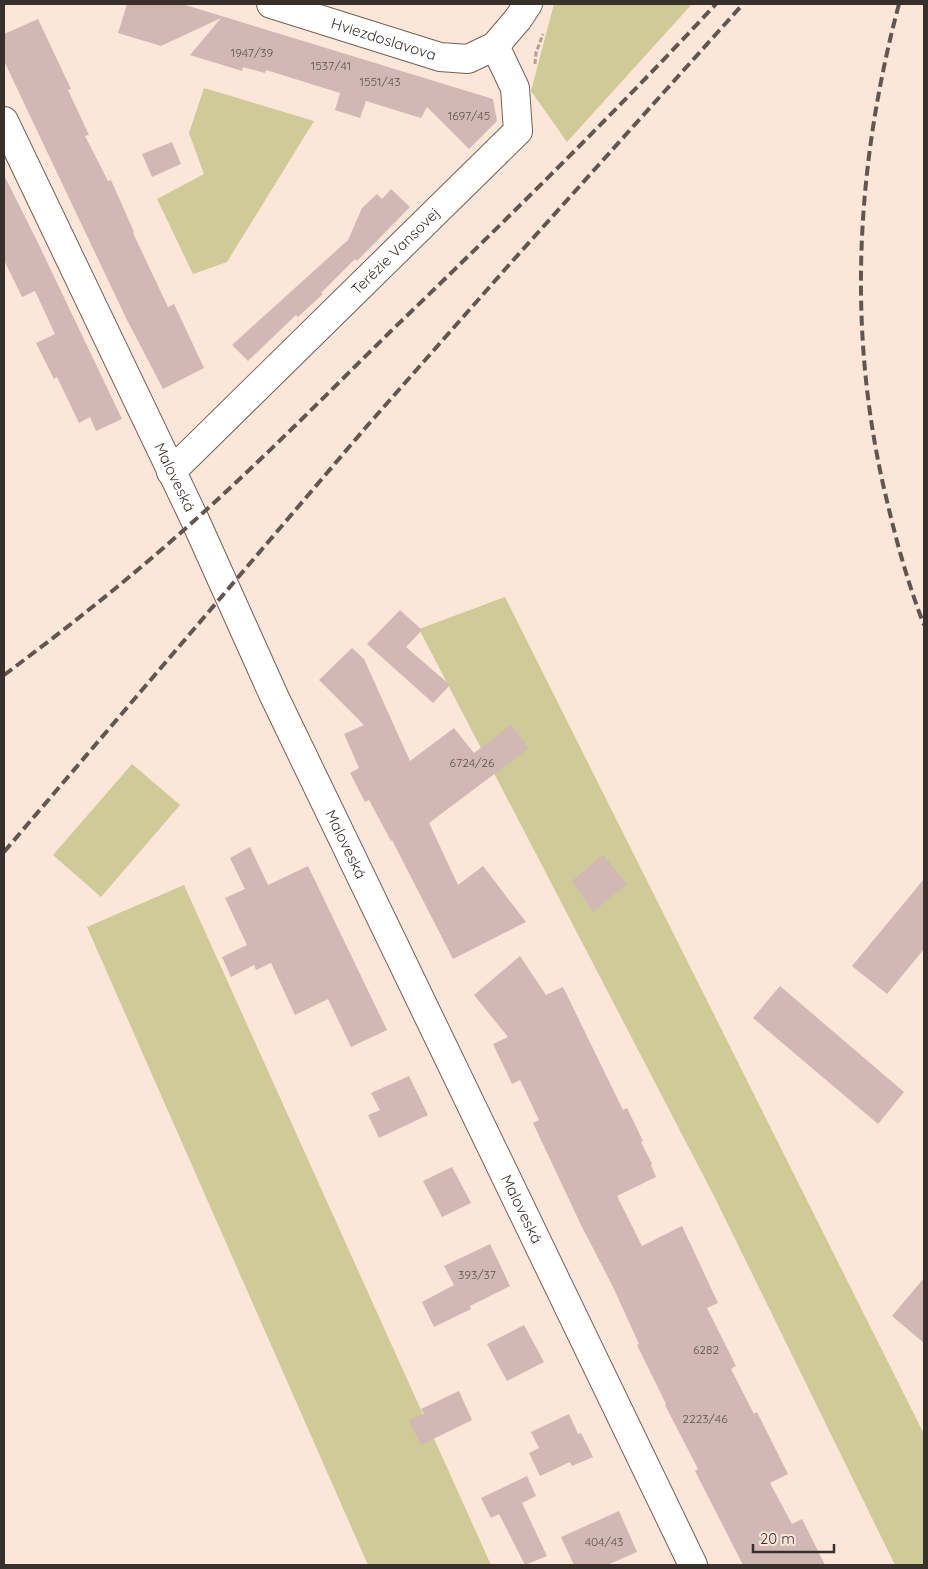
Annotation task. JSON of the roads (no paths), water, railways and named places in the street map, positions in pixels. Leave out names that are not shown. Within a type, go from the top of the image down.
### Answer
[{"type":"street","name":"Hviezdoslavova","points":[[271,4],[440,57],[468,59],[495,46]]},
{"type":"street","points":[[495,46],[528,4]]},
{"type":"street","name":"Terézie Vansovej","points":[[171,472],[518,131],[514,88],[495,46]]},
{"type":"street","name":"Maloveská","points":[[4,121],[171,472],[196,520],[274,696],[692,1565]]},
{"type":"railway","points":[[4,675],[125,580],[245,474],[555,170],[716,4]]},
{"type":"railway","points":[[4,852],[367,426],[743,4]]},
{"type":"railway","points":[[899,4],[885,63],[866,183],[861,303],[864,364],[883,484],[901,555],[924,625]]}]
